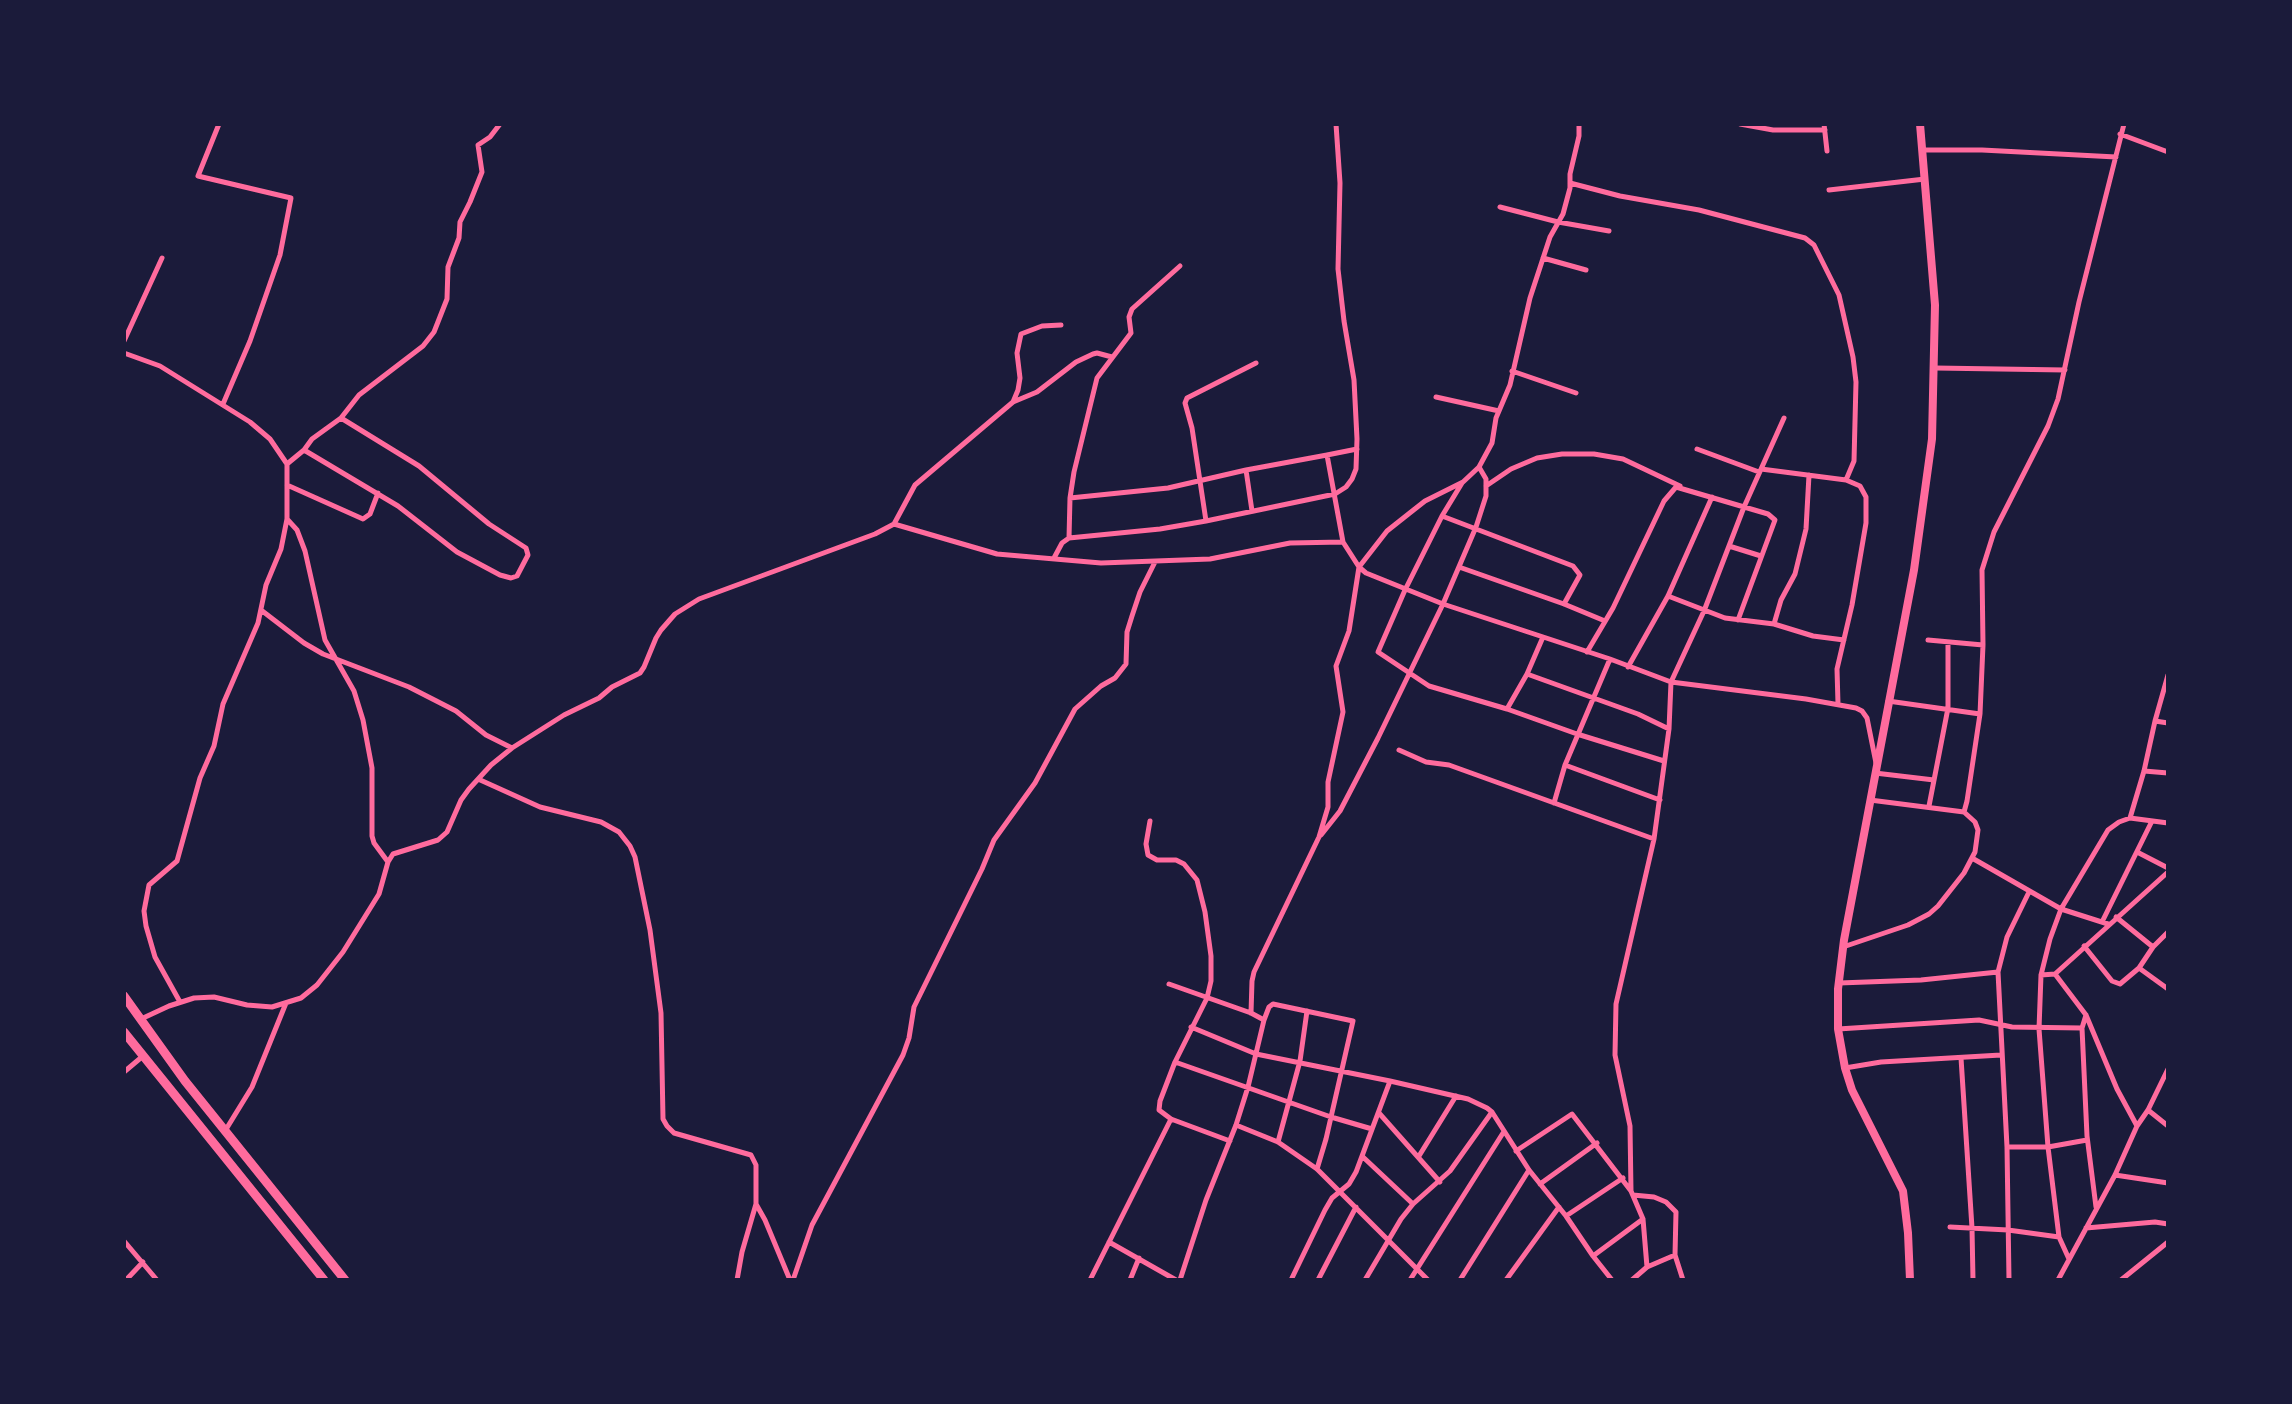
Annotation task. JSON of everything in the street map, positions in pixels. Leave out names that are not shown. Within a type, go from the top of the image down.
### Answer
[{"type":"highway","points":[[124,996],[185,1081],[345,1280]]},
{"type":"highway","points":[[124,1032],[324,1280]]},
{"type":"main road","points":[[1910,1280],[1903,1191],[1852,1090],[1845,1068],[1838,1029],[1839,983],[1843,947],[1914,570],[1932,439],[1935,305],[1920,124]]},
{"type":"street","points":[[219,124],[198,176],[291,198],[280,255],[250,342],[223,404]]},
{"type":"street","points":[[287,464],[304,450],[312,439],[341,418],[359,395],[410,357],[434,332],[447,298],[448,267],[459,238],[460,222],[482,172],[478,146],[500,124]]},
{"type":"street","points":[[1054,558],[1062,543],[1069,538],[1160,529],[1252,512],[1335,494],[1346,487],[1352,479],[1356,469],[1357,449],[1354,380],[1338,269],[1340,183],[1336,124]]},
{"type":"street","points":[[1251,1012],[1254,972],[1319,837],[1328,807],[1328,782],[1343,712],[1336,666],[1349,631],[1359,567],[1387,531],[1425,501],[1462,482],[1479,467],[1492,443],[1498,411],[1510,385],[1530,298],[1550,237],[1563,214],[1579,136],[1579,124]]},
{"type":"street","points":[[1740,124],[1773,130],[1824,127],[1827,151]]},
{"type":"street","points":[[1964,812],[1980,714],[1983,645],[1982,570],[1989,546],[2048,426],[2058,399],[2079,302],[2124,124]]},
{"type":"street","points":[[2120,134],[2168,152]]},
{"type":"street","points":[[1923,150],[1982,150],[2116,157]]},
{"type":"street","points":[[1829,190],[1925,179]]},
{"type":"street","points":[[1570,183],[1620,196],[1699,210],[1805,238],[1814,245],[1839,295],[1853,357],[1856,382],[1854,461],[1846,480]]},
{"type":"street","points":[[1500,207],[1558,222],[1609,231]]},
{"type":"street","points":[[124,341],[162,258]]},
{"type":"street","points":[[1543,258],[1586,270]]},
{"type":"street","points":[[1069,538],[1070,498],[1074,472],[1097,378],[1131,333],[1129,317],[1132,309],[1180,266]]},
{"type":"street","points":[[1013,402],[1020,378],[1017,353],[1021,334],[1042,326],[1061,325]]},
{"type":"street","points":[[124,353],[152,361],[223,404],[270,439],[287,464],[287,519],[258,623],[224,704],[214,746],[200,778],[177,861],[149,885],[144,911],[146,926],[155,957],[180,1002]]},
{"type":"street","points":[[141,1019],[194,998],[214,997],[247,1005],[272,1007],[301,998],[334,965],[379,894],[388,862],[393,854],[438,840],[447,832],[461,800],[491,765],[512,748],[564,715],[599,698],[612,687],[640,673],[661,630],[684,607],[699,599],[876,534],[894,524],[915,485],[1013,402],[1037,392],[1076,362],[1097,353],[1112,357]]},
{"type":"street","points":[[1206,521],[1192,429],[1185,408],[1187,398],[1256,363]]},
{"type":"street","points":[[1935,368],[2065,370]]},
{"type":"street","points":[[1512,371],[1576,393]]},
{"type":"street","points":[[1436,397],[1498,411]]},
{"type":"street","points":[[304,450],[408,513],[457,552],[500,575],[511,578],[517,576],[528,555],[526,548],[489,524],[419,466],[341,418]]},
{"type":"street","points":[[1632,1193],[1630,1126],[1614,1055],[1616,1004],[1654,839],[1669,729],[1671,682],[1704,611],[1744,507],[1784,418]]},
{"type":"street","points":[[1070,498],[1168,488],[1246,470],[1357,449]]},
{"type":"street","points":[[1697,449],[1760,470],[1846,480],[1863,490],[1866,497],[1866,523],[1838,669],[1839,704]]},
{"type":"street","points":[[1486,486],[1511,469],[1537,458],[1562,454],[1594,454],[1623,459],[1682,487],[1768,514],[1775,520],[1738,620]]},
{"type":"street","points":[[1327,455],[1343,542],[1359,567],[1366,573],[1443,604],[1587,651],[1671,682],[1839,704],[1862,711],[1866,718],[1876,769],[1934,780]]},
{"type":"street","points":[[1319,837],[1340,811],[1354,784],[1459,567],[1486,496],[1486,479],[1479,467]]},
{"type":"street","points":[[1246,470],[1252,512]]},
{"type":"street","points":[[1774,624],[1781,600],[1795,574],[1806,529],[1809,475]]},
{"type":"street","points":[[1462,482],[1442,516],[1405,590],[1378,652],[1429,686],[1507,709],[1664,761]]},
{"type":"street","points":[[288,485],[363,519],[370,514],[378,493]]},
{"type":"street","points":[[1587,651],[1605,621],[1664,501],[1676,487],[1682,487]]},
{"type":"street","points":[[1628,667],[1668,596],[1712,497]]},
{"type":"street","points":[[1442,516],[1476,527],[1573,566],[1580,574],[1564,604]]},
{"type":"street","points":[[287,519],[297,530],[305,551],[325,640],[354,692],[363,720],[372,768],[372,836],[374,843],[388,862]]},
{"type":"street","points":[[894,524],[997,554],[1101,563],[1210,559],[1300,542],[1343,542]]},
{"type":"street","points":[[1729,546],[1761,556]]},
{"type":"street","points":[[791,1280],[812,1225],[903,1055],[909,1038],[914,1007],[994,840],[1035,783],[1075,709],[1101,686],[1115,678],[1126,664],[1127,632],[1140,592],[1155,562]]},
{"type":"street","points":[[1459,567],[1605,621]]},
{"type":"street","points":[[1668,596],[1725,618],[1774,624],[1813,636],[1844,640]]},
{"type":"street","points":[[261,610],[304,644],[336,661],[361,667],[410,687],[456,711],[486,735],[512,748]]},
{"type":"street","points":[[1507,709],[1527,674],[1543,637]]},
{"type":"street","points":[[1928,640],[1983,645]]},
{"type":"street","points":[[1929,806],[1948,708],[1950,685],[1948,643]]},
{"type":"street","points":[[1554,803],[1577,734],[1610,659]]},
{"type":"street","points":[[1527,674],[1638,714],[1669,729]]},
{"type":"street","points":[[2130,818],[2168,675]]},
{"type":"street","points":[[1888,700],[1980,714]]},
{"type":"street","points":[[2155,721],[2168,723]]},
{"type":"street","points":[[1399,750],[1426,762],[1449,765],[1654,839]]},
{"type":"street","points":[[1565,765],[1660,800]]},
{"type":"street","points":[[2144,771],[2168,773]]},
{"type":"street","points":[[478,779],[540,807],[601,822],[619,832],[630,846],[635,857],[650,930],[661,1013],[663,1119],[674,1134],[751,1155],[756,1165],[756,1204],[742,1252],[737,1280]]},
{"type":"street","points":[[1843,947],[1908,925],[1929,914],[1948,894],[1972,858],[1978,830],[1975,822],[1964,812],[1870,800]]},
{"type":"street","points":[[2069,1259],[2059,1238],[2048,1147],[2039,1029],[2042,975],[2050,939],[2061,909],[2104,836],[2119,822],[2130,818],[2168,823]]},
{"type":"street","points":[[1150,821],[1146,844],[1148,855],[1157,860],[1176,860],[1185,864],[1197,880],[1205,912],[1211,956],[1211,981],[1207,998],[1175,1062],[1159,1106],[1161,1113],[1171,1119],[1230,1141]]},
{"type":"street","points":[[2042,975],[2055,974],[2105,923],[2152,821]]},
{"type":"street","points":[[1972,858],[2061,909],[2105,923],[2116,917],[2168,870],[2137,852]]},
{"type":"street","points":[[2009,1280],[2007,1147],[1998,972],[2007,937],[2029,892]]},
{"type":"street","points":[[2116,917],[2152,947]]},
{"type":"street","points":[[2084,946],[2116,984],[2122,984],[2139,968],[2152,947],[2165,939],[2168,932]]},
{"type":"street","points":[[2139,968],[2168,989]]},
{"type":"street","points":[[1839,983],[1921,980],[1998,972]]},
{"type":"street","points":[[2055,974],[2086,1015],[2117,1089],[2137,1126]]},
{"type":"street","points":[[1169,984],[1251,1012],[1264,1020]]},
{"type":"street","points":[[225,1131],[252,1087],[286,1004]]},
{"type":"street","points":[[1109,1242],[1178,1280],[1206,1200],[1236,1125],[1248,1087],[1264,1020],[1269,1006],[1273,1004],[1353,1020],[1317,1169]]},
{"type":"street","points":[[1278,1142],[1300,1061],[1307,1011]]},
{"type":"street","points":[[2086,1015],[2082,1028],[2087,1140],[2096,1207]]},
{"type":"street","points":[[1838,1029],[1979,1020],[2002,1023],[2012,1027],[2082,1028]]},
{"type":"street","points":[[1191,1028],[1256,1054],[1300,1061],[1456,1096],[1492,1112],[1503,1133],[1529,1170],[1566,1216],[1612,1280]]},
{"type":"street","points":[[1845,1068],[1881,1062],[2001,1055]]},
{"type":"street","points":[[124,1072],[142,1056]]},
{"type":"street","points":[[1961,1058],[1972,1228],[1973,1280]]},
{"type":"street","points":[[1175,1062],[1331,1117],[1372,1129]]},
{"type":"street","points":[[2058,1280],[2115,1175],[2137,1126],[2148,1110],[2168,1069]]},
{"type":"street","points":[[1291,1280],[1332,1198],[1352,1179],[1363,1157],[1390,1080]]},
{"type":"street","points":[[1419,1156],[1456,1096]]},
{"type":"street","points":[[2148,1110],[2168,1126]]},
{"type":"street","points":[[1365,1280],[1401,1219],[1413,1204],[1450,1171],[1492,1112]]},
{"type":"street","points":[[1379,1113],[1440,1182]]},
{"type":"street","points":[[1516,1151],[1572,1114],[1597,1143],[1632,1193],[1642,1219],[1647,1267]]},
{"type":"street","points":[[1090,1280],[1171,1119]]},
{"type":"street","points":[[1236,1125],[1278,1142],[1317,1169],[1428,1280]]},
{"type":"street","points":[[1410,1280],[1503,1133]]},
{"type":"street","points":[[2007,1147],[2048,1147],[2087,1140]]},
{"type":"street","points":[[1540,1184],[1597,1143]]},
{"type":"street","points":[[1363,1157],[1413,1204]]},
{"type":"street","points":[[1460,1280],[1529,1170]]},
{"type":"street","points":[[2115,1175],[2168,1183]]},
{"type":"street","points":[[1566,1216],[1623,1178]]},
{"type":"street","points":[[1632,1193],[1654,1197],[1672,1206],[1676,1212],[1676,1255],[1683,1280]]},
{"type":"street","points":[[756,1204],[791,1280]]},
{"type":"street","points":[[1318,1280],[1356,1207]]},
{"type":"street","points":[[1506,1280],[1559,1207]]},
{"type":"street","points":[[1593,1256],[1642,1219]]},
{"type":"street","points":[[2086,1228],[2155,1222],[2168,1224]]},
{"type":"street","points":[[1950,1227],[2008,1230],[2059,1238]]},
{"type":"street","points":[[124,1241],[157,1280]]},
{"type":"street","points":[[2121,1280],[2168,1242]]},
{"type":"street","points":[[1632,1280],[1647,1267],[1676,1255]]},
{"type":"street","points":[[1130,1280],[1139,1258]]},
{"type":"street","points":[[126,1280],[144,1262]]}]
